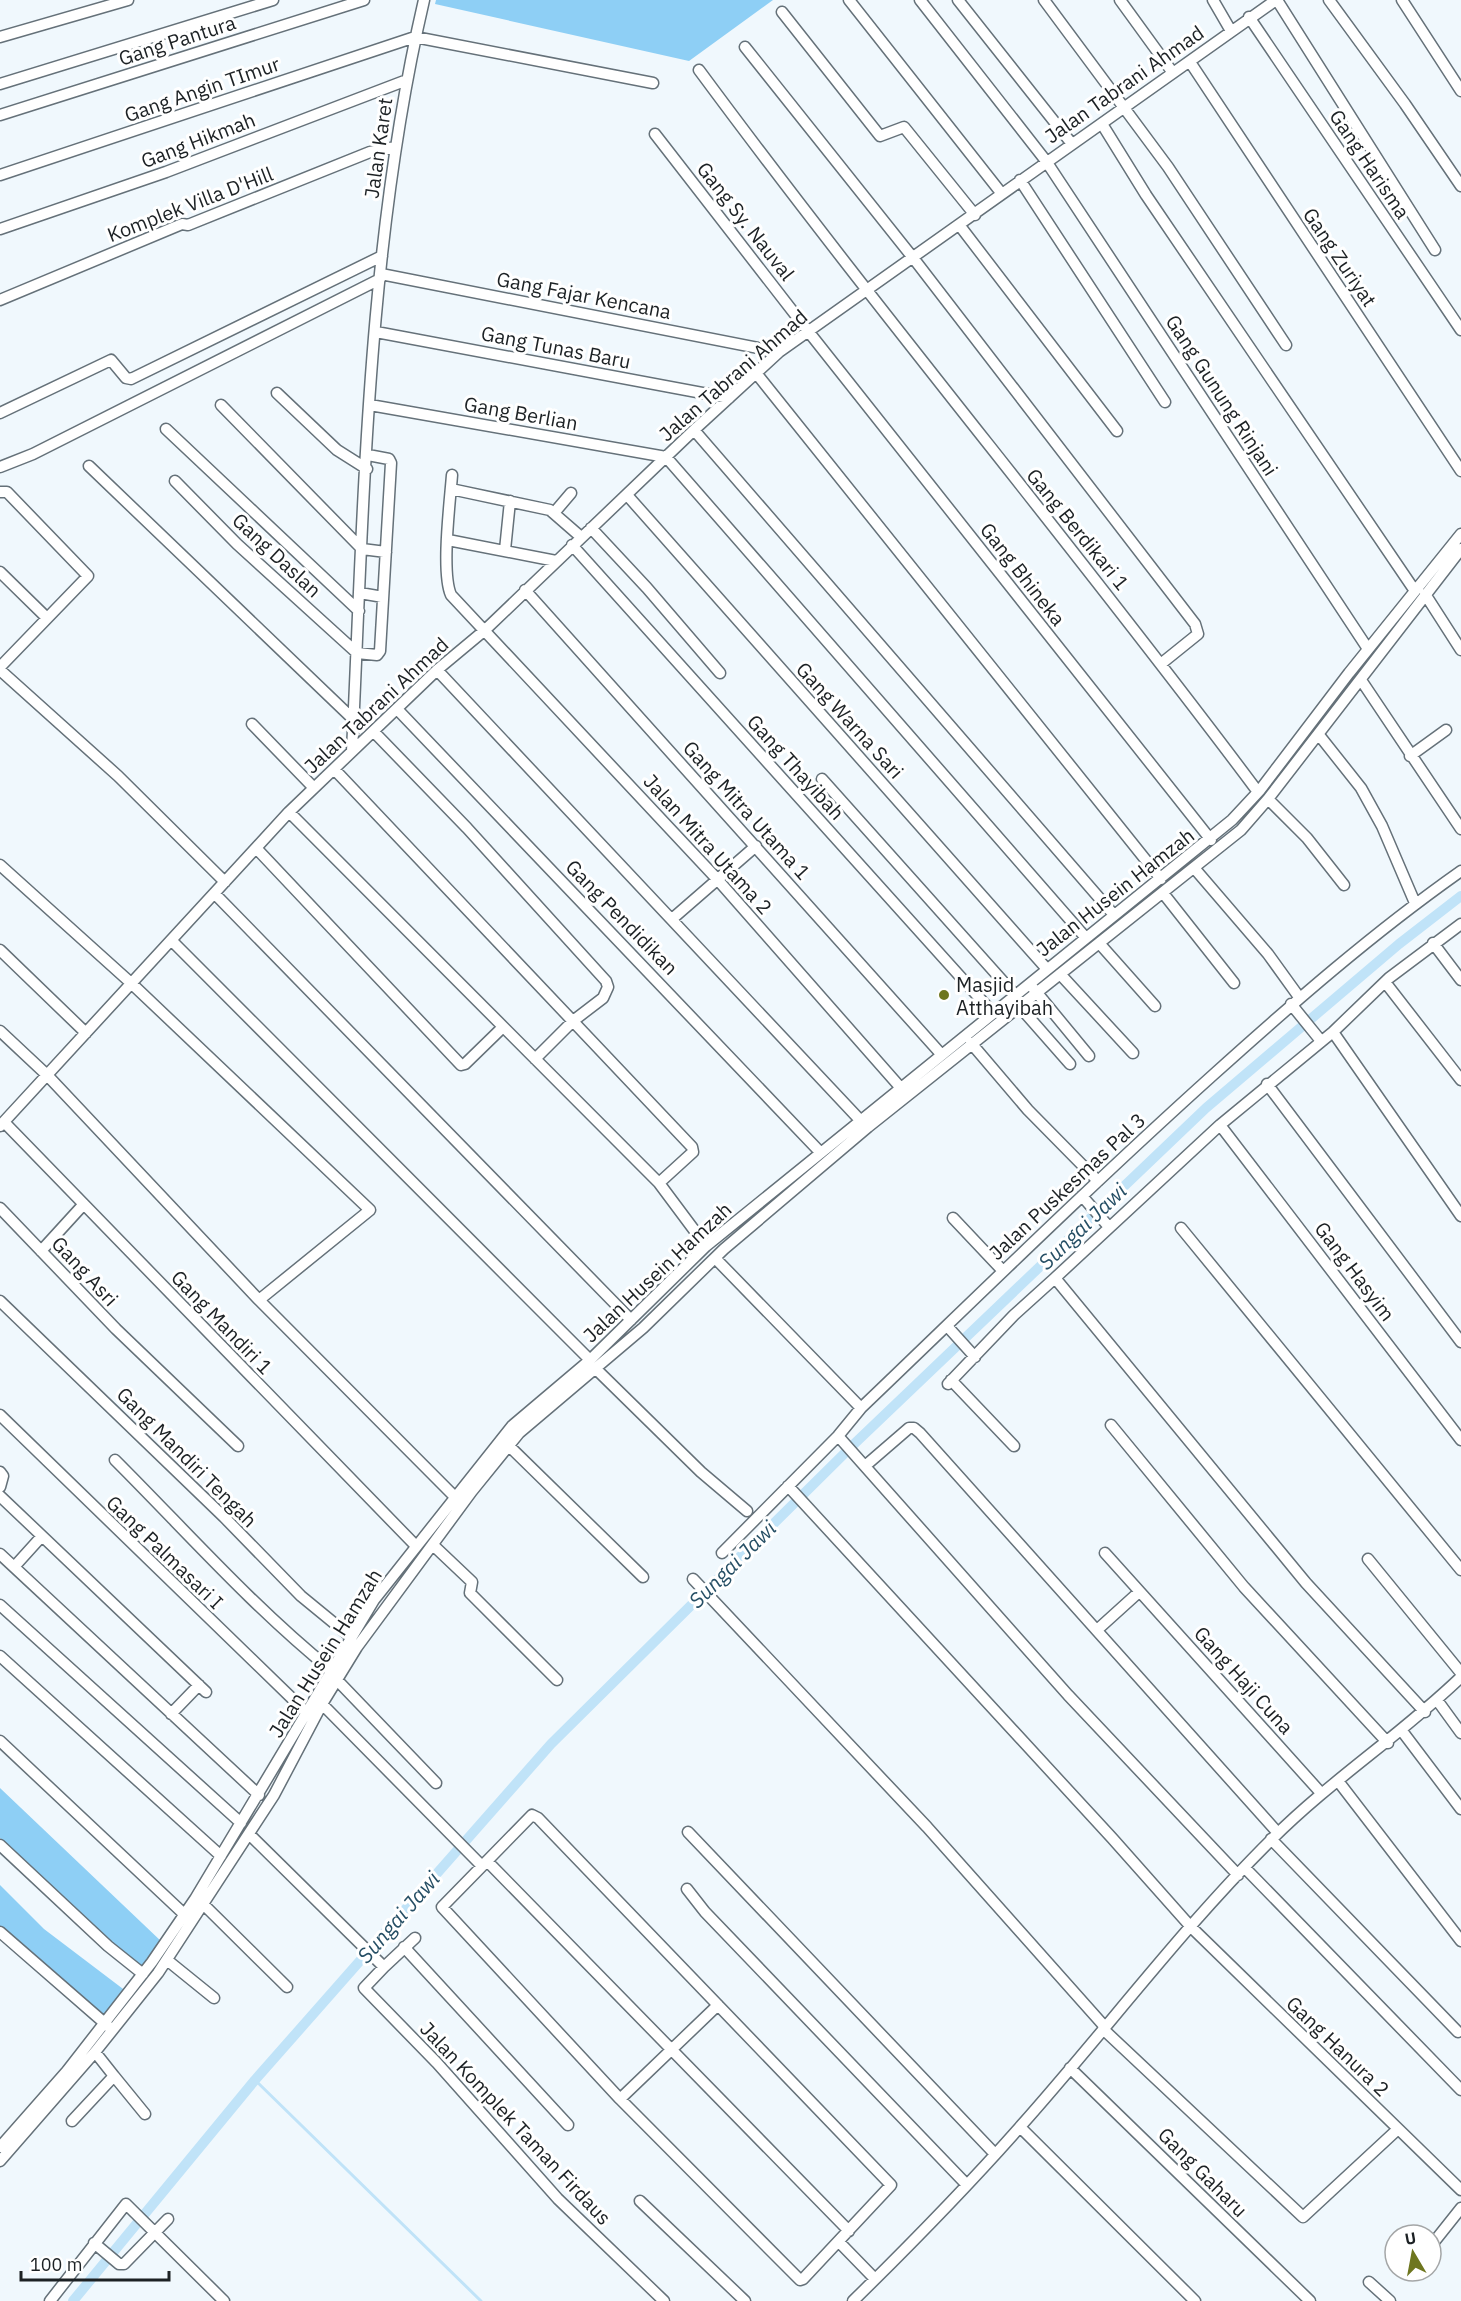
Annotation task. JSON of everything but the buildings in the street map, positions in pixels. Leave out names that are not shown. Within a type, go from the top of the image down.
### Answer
[{"type":"street","points":[[0,37],[128,0]]},
{"type":"street","points":[[0,84],[273,0]]},
{"type":"street","name":"Gang Pantura","points":[[0,115],[364,0]]},
{"type":"street","name":"Jalan Karet","points":[[352,752],[370,405],[382,256],[395,147],[424,0]]},
{"type":"street","points":[[849,0],[1002,194]]},
{"type":"street","name":"Gang Gunung Rinjani","points":[[920,0],[1046,161],[1368,649]]},
{"type":"street","points":[[958,0],[1072,144]]},
{"type":"street","points":[[1044,0],[1125,106],[1286,345]]},
{"type":"street","points":[[1120,0],[1173,73]]},
{"type":"street","points":[[1213,0],[1231,31]]},
{"type":"street","points":[[1276,0],[1435,250]]},
{"type":"street","name":"Jalan Tabrani Ahmad","points":[[2,1124],[289,812],[437,670],[485,630],[576,541],[779,352],[914,259],[1046,161],[1102,124],[1249,17],[1276,0]]},
{"type":"street","points":[[1329,0],[1406,104],[1461,186]]},
{"type":"street","points":[[1402,0],[1461,91]]},
{"type":"street","points":[[782,12],[880,136],[904,127],[975,215]]},
{"type":"street","name":"Gang Harisma","points":[[1249,17],[1461,330]]},
{"type":"street","points":[[415,37],[653,83]]},
{"type":"street","name":"Gang Angin TImur","points":[[0,175],[415,37]]},
{"type":"street","points":[[745,47],[914,259],[1198,629],[1197,634],[1162,663]]},
{"type":"street","name":"Gang Zuriyat","points":[[1190,62],[1461,471]]},
{"type":"street","name":"Gang Berdikari 1","points":[[699,70],[868,290],[1162,663],[1258,792]]},
{"type":"street","name":"Gang Hikmah","points":[[0,229],[166,172],[407,80]]},
{"type":"street","points":[[1102,124],[1146,195],[1461,650]]},
{"type":"street","name":"Gang Sy. Nauval","points":[[655,134],[808,331]]},
{"type":"street","name":"Komplek Villa D'Hill","points":[[0,300],[182,224],[188,225],[370,152],[395,147]]},
{"type":"street","points":[[1020,180],[1165,402]]},
{"type":"street","points":[[960,226],[1117,431]]},
{"type":"street","points":[[0,413],[110,360],[115,361],[125,377],[131,379],[382,256]]},
{"type":"street","points":[[0,467],[33,454],[381,277]]},
{"type":"street","name":"Gang Fajar Kencana","points":[[381,277],[779,352]]},
{"type":"street","name":"Gang Bhineka","points":[[808,331],[1211,840]]},
{"type":"street","name":"Gang Tunas Baru","points":[[376,332],[729,398]]},
{"type":"street","points":[[756,373],[1161,879]]},
{"type":"street","points":[[277,393],[337,450],[367,469]]},
{"type":"street","points":[[221,405],[362,549],[386,552]]},
{"type":"street","name":"Gang Berlian","points":[[370,405],[666,457]]},
{"type":"street","points":[[166,429],[359,611]]},
{"type":"street","points":[[694,430],[1114,915]]},
{"type":"street","points":[[357,653],[379,653],[386,552],[391,461],[368,455]]},
{"type":"street","points":[[666,457],[1086,938]]},
{"type":"street","points":[[89,466],[354,720]]},
{"type":"street","name":"Jalan Mitra Utama 2","points":[[452,475],[448,540],[450,593],[717,879],[900,1087]]},
{"type":"street","name":"Gang Daslan","points":[[175,481],[237,544],[357,653]]},
{"type":"street","points":[[451,489],[554,513],[572,493]]},
{"type":"street","points":[[0,492],[7,492],[88,574],[2,662],[225,882]]},
{"type":"street","name":"Gang Warna Sari","points":[[627,495],[1046,968]]},
{"type":"street","points":[[505,550],[510,501]]},
{"type":"street","name":"Gang Thayibah","points":[[554,513],[576,541],[993,1013]]},
{"type":"street","points":[[591,528],[647,588],[720,673]]},
{"type":"street","name":"Jalan Husein Hamzah","points":[[0,2161],[95,2052],[109,2026],[221,1856],[307,1713],[434,1546],[455,1497],[512,1426],[643,1328],[715,1258],[847,1139],[1037,993],[1241,830],[1361,680],[1461,534]]},
{"type":"street","points":[[448,540],[556,561]]},
{"type":"street","name":"Jalan Husein Hamzah","points":[[0,2147],[167,1960],[276,1790],[322,1704],[351,1637],[374,1600],[416,1546],[448,1515],[509,1446],[593,1364],[631,1320],[706,1246],[820,1152],[847,1139],[860,1120],[900,1087],[1016,995],[1046,968],[1211,840],[1258,792],[1368,649],[1461,549]]},
{"type":"street","points":[[0,572],[47,618]]},
{"type":"street","name":"Gang Mitra Utama 1","points":[[525,590],[941,1054]]},
{"type":"street","points":[[360,593],[383,597]]},
{"type":"street","points":[[437,670],[860,1120]]},
{"type":"street","points":[[1361,680],[1461,829]]},
{"type":"street","name":"Gang Pendidikan","points":[[397,709],[820,1152]]},
{"type":"street","points":[[252,724],[314,788]]},
{"type":"street","points":[[1410,756],[1446,730]]},
{"type":"street","points":[[374,732],[602,974],[608,987],[606,994],[573,1021],[535,1059]]},
{"type":"street","points":[[1319,735],[1361,788],[1382,826],[1415,903]]},
{"type":"street","points":[[333,769],[692,1147],[693,1152],[659,1184]]},
{"type":"street","points":[[822,779],[1016,995]]},
{"type":"street","points":[[1268,799],[1307,838],[1344,885]]},
{"type":"street","points":[[289,812],[659,1184],[706,1246]]},
{"type":"street","points":[[672,919],[756,846]]},
{"type":"street","points":[[256,848],[460,1065],[465,1064],[503,1027]]},
{"type":"street","points":[[0,865],[131,983],[370,1210],[259,1300]]},
{"type":"street","points":[[1194,869],[1268,954],[1319,1039]]},
{"type":"street","name":"Jalan Puskesmas Pal 3","points":[[722,1553],[791,1490],[840,1439],[861,1408],[1003,1271],[1085,1199],[1098,1181],[1296,1004],[1415,903],[1461,871]]},
{"type":"street","points":[[1163,893],[1234,983]]},
{"type":"street","points":[[215,894],[631,1320]]},
{"type":"street","points":[[1014,1446],[950,1382],[973,1354],[1055,1278],[1107,1224],[1319,1039],[1333,1032],[1385,982],[1433,943],[1461,924]]},
{"type":"street","points":[[172,941],[701,1472],[747,1510]]},
{"type":"street","points":[[1099,943],[1155,1006]]},
{"type":"street","points":[[1433,943],[1461,980]]},
{"type":"street","points":[[0,950],[87,1033]]},
{"type":"street","points":[[1060,974],[1133,1053]]},
{"type":"street","points":[[1385,982],[1461,1080]]},
{"type":"street","points":[[1029,984],[1089,1056]]},
{"type":"street","points":[[1018,1006],[1070,1064]]},
{"type":"street","points":[[0,1031],[47,1075],[259,1300],[455,1497]]},
{"type":"street","points":[[1333,1032],[1461,1216]]},
{"type":"street","points":[[970,1043],[1028,1110],[1098,1181]]},
{"type":"street","points":[[1267,1084],[1461,1341]]},
{"type":"street","name":"Gang Mandiri 1","points":[[2,1124],[416,1546]]},
{"type":"street","name":"Gang Hasyim","points":[[1220,1125],[1461,1440]]},
{"type":"street","points":[[1085,1199],[1107,1224]]},
{"type":"street","points":[[41,1251],[83,1205]]},
{"type":"street","name":"Gang Asri","points":[[0,1208],[145,1357],[238,1446]]},
{"type":"street","points":[[953,1218],[1003,1271]]},
{"type":"street","points":[[1181,1227],[1461,1570]]},
{"type":"street","points":[[715,1258],[861,1408]]},
{"type":"street","points":[[1055,1278],[1306,1583],[1425,1712]]},
{"type":"street","name":"Gang Mandiri Tengah","points":[[0,1301],[224,1517],[301,1596],[351,1637]]},
{"type":"street","points":[[947,1326],[973,1354]]},
{"type":"street","name":"Gang Palmasari I","points":[[0,1415],[307,1713]]},
{"type":"street","points":[[1111,1425],[1244,1587],[1388,1743]]},
{"type":"street","points":[[863,1464],[909,1428],[914,1428],[1008,1528],[1275,1836],[1458,2031]]},
{"type":"street","points":[[840,1439],[1068,1695],[1461,2090]]},
{"type":"street","points":[[509,1446],[643,1577]]},
{"type":"street","points":[[115,1460],[236,1584],[334,1675],[436,1783]]},
{"type":"street","points":[[0,1472],[3,1476],[0,1487]]},
{"type":"street","name":"Gang Hanura 2","points":[[791,1490],[820,1524],[1113,1838],[1191,1926],[1461,2190]]},
{"type":"street","points":[[0,1496],[203,1689],[171,1714]]},
{"type":"street","points":[[14,1567],[42,1536]]},
{"type":"street","points":[[434,1546],[472,1582],[470,1593],[557,1680]]},
{"type":"street","name":"Gang Haji Cuna","points":[[1105,1553],[1322,1794]]},
{"type":"street","points":[[0,1554],[259,1795]]},
{"type":"street","points":[[853,2301],[967,2185],[1020,2127],[1191,1926],[1241,1871],[1275,1836],[1322,1794],[1425,1712],[1461,1675],[1368,1559]]},
{"type":"street","points":[[697,1583],[927,1827],[1104,2028],[1303,2217],[1398,2129]]},
{"type":"street","points":[[1097,1630],[1139,1592]]},
{"type":"street","points":[[0,1605],[241,1823]]},
{"type":"street","points":[[0,1656],[221,1856]]},
{"type":"street","points":[[1437,1700],[1461,1733]]},
{"type":"street","points":[[322,1704],[471,1857],[484,1864],[673,2049],[849,2231]]},
{"type":"street","points":[[1402,1731],[1461,1809]]},
{"type":"street","points":[[0,1741],[184,1914]]},
{"type":"street","points":[[1338,1781],[1461,1941]]},
{"type":"street","points":[[266,1784],[276,1790]]},
{"type":"street","points":[[534,1815],[891,2185],[839,2242],[800,2280],[620,2099],[442,1906],[484,1864],[534,1815]]},
{"type":"street","points":[[688,1832],[995,2154]]},
{"type":"street","points":[[249,1834],[380,1964],[415,1938]]},
{"type":"street","points":[[0,1845],[108,1946],[143,1974]]},
{"type":"street","points":[[687,1889],[705,1912],[967,2185]]},
{"type":"street","points":[[203,1904],[287,1988]]},
{"type":"street","points":[[0,1931],[109,2026]]},
{"type":"street","points":[[404,1947],[568,2125]]},
{"type":"street","points":[[167,1960],[214,1998]]},
{"type":"street","name":"Jalan Komplek Taman Firdaus","points":[[380,1964],[364,1988],[437,2063],[558,2199],[664,2301]]},
{"type":"street","points":[[620,2099],[718,2005]]},
{"type":"street","points":[[95,2052],[145,2114]]},
{"type":"street","name":"Gang Gaharu","points":[[1070,2068],[1310,2301]]},
{"type":"street","points":[[72,2121],[114,2076]]},
{"type":"street","points":[[1020,2127],[1195,2301]]},
{"type":"street","points":[[640,2201],[745,2301]]},
{"type":"street","points":[[50,2301],[129,2206],[224,2301]]},
{"type":"street","points":[[1443,2231],[1461,2208]]},
{"type":"street","points":[[97,2246],[119,2265],[124,2264],[168,2219]]},
{"type":"street","points":[[839,2242],[875,2279]]},
{"type":"street","points":[[1369,2282],[1390,2301]]},
{"type":"shaded area","points":[[436,0],[773,0],[689,61],[435,4]]},
{"type":"shaded area","points":[[0,1788],[163,1943],[141,1974],[0,1838]]},
{"type":"shaded area","points":[[0,1885],[44,1929],[135,1998],[112,2028],[0,1928]]},
{"type":"waterway","name":"Sungai Jawi","points":[[73,2301],[255,2080],[551,1744],[852,1446],[1206,1108],[1399,944],[1461,896]]},
{"type":"waterway","points":[[255,2080],[481,2301]]},
{"type":"place","name":"Masjid Atthayibah","points":[[944,995]]}]
